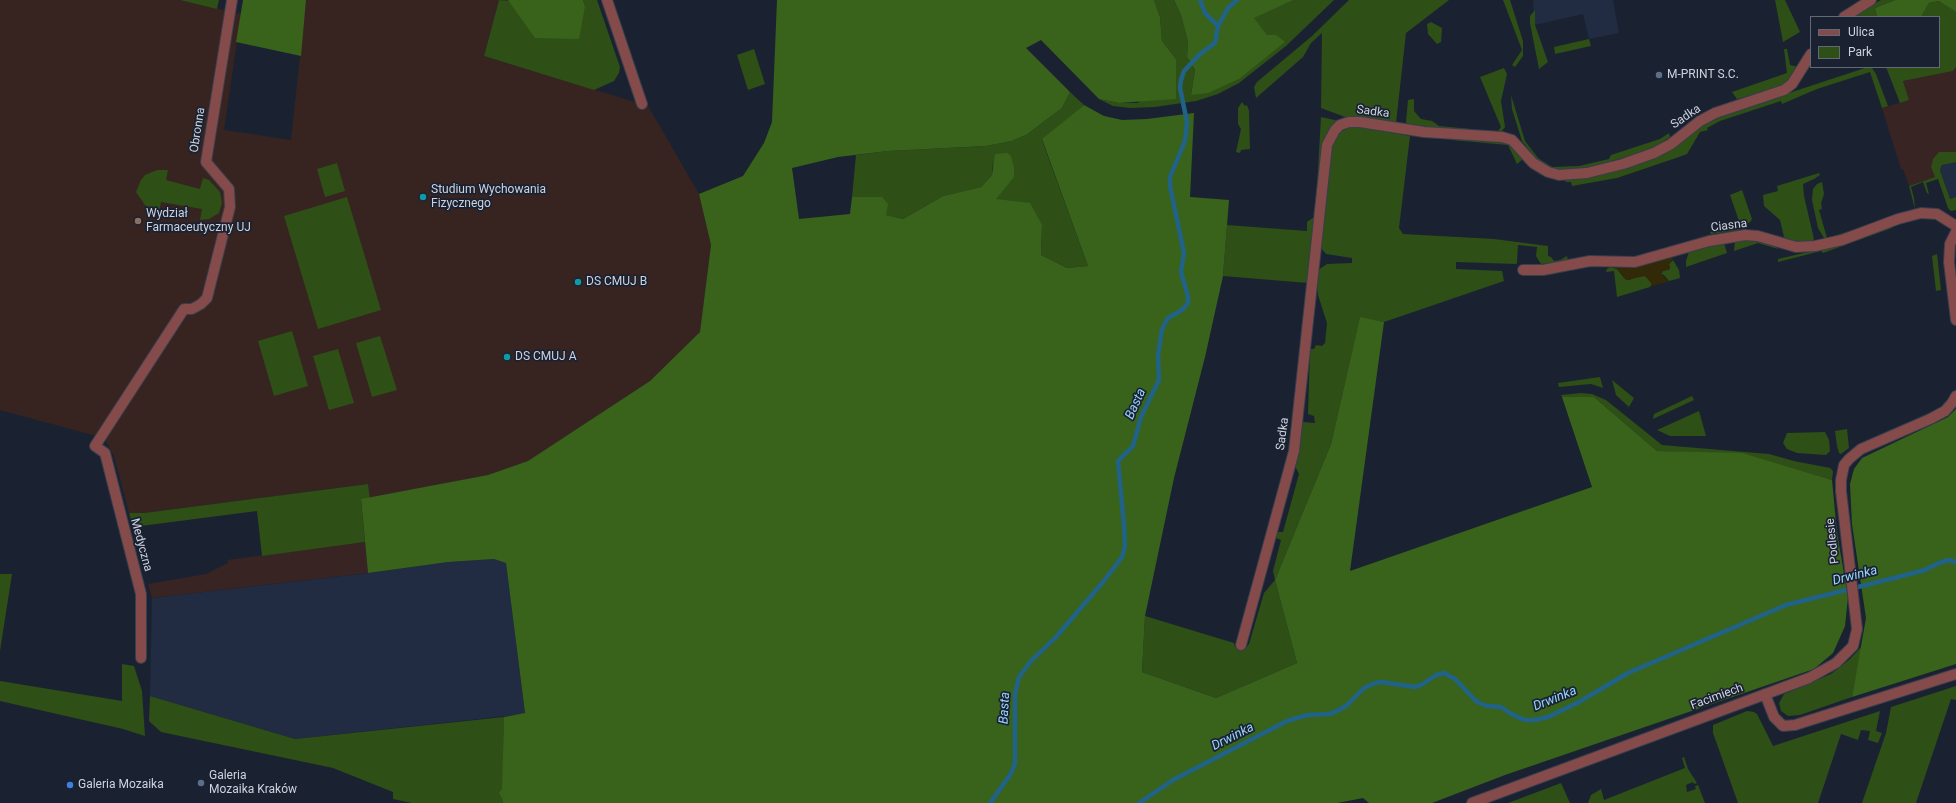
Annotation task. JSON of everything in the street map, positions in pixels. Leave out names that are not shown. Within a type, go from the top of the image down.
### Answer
[{"type":"street","name":"Obronna","points":[[95,446],[184,309],[192,309],[201,304],[207,298],[230,207],[229,189],[206,162],[232,0]]},
{"type":"street","points":[[607,0],[642,104]]},
{"type":"street","points":[[1846,16],[1871,0]]},
{"type":"street","name":"Sadka","points":[[1241,645],[1294,451],[1327,145],[1335,130],[1340,125],[1349,122],[1360,122],[1424,132],[1502,137],[1512,140],[1533,163],[1548,172],[1559,175],[1587,173],[1623,164],[1654,153],[1671,144],[1700,121],[1715,113],[1784,90],[1792,84],[1810,56]]},
{"type":"street","name":"Ciasna","points":[[1523,270],[1543,270],[1590,261],[1618,263],[1635,262],[1709,241],[1746,235],[1758,236],[1796,247],[1815,246],[1842,240],[1898,219],[1921,213],[1937,214],[1956,226]]},
{"type":"street","points":[[1956,232],[1950,244],[1949,262],[1956,320]]},
{"type":"street","name":"Podlesie","points":[[1765,694],[1825,670],[1846,654],[1856,638],[1857,629],[1855,607],[1847,558],[1841,491],[1841,480],[1844,465],[1862,449],[1945,411],[1956,396]]},
{"type":"street","name":"Medyczna","points":[[95,446],[105,453],[141,594],[141,658]]},
{"type":"street","points":[[1765,694],[1774,717],[1783,726],[1795,725],[1956,674]]},
{"type":"street","name":"Facimiech","points":[[1472,803],[1765,694]]},
{"type":"shaded area","points":[[0,0],[180,0],[241,14],[224,130],[291,140],[306,0],[499,0],[484,56],[648,106],[699,194],[711,245],[700,332],[650,381],[528,461],[488,475],[370,498],[368,484],[144,513],[129,513],[114,456],[104,438],[0,410]]},
{"type":"shaded area","points":[[1533,0],[1613,0],[1619,33],[1589,39],[1583,14],[1535,25]]},
{"type":"shaded area","points":[[1956,67],[1956,152],[1939,152],[1935,177],[1909,186],[1903,169],[1901,169],[1882,108],[1909,100],[1903,81],[1953,71]]},
{"type":"shaded area","points":[[1954,161],[1956,162],[1956,197],[1950,199],[1940,170],[1942,165]]},
{"type":"shaded area","points":[[365,542],[368,573],[152,598],[148,584],[206,574],[228,563],[227,560]]},
{"type":"shaded area","points":[[494,559],[506,563],[525,714],[295,739],[150,696],[152,598],[368,573],[448,562]]},
{"type":"green space","points":[[180,0],[219,0],[217,9]]},
{"type":"green space","points":[[243,0],[306,0],[301,56],[236,42]]},
{"type":"green space","points":[[499,0],[585,6],[583,0],[597,0],[620,67],[619,73],[614,81],[594,90],[484,56]]},
{"type":"green space","points":[[508,0],[583,0],[585,6],[579,39],[535,38]]},
{"type":"green space","points":[[777,0],[1154,0],[1160,17],[1162,41],[1176,59],[1176,99],[1119,103],[1099,99],[1041,40],[1026,48],[1070,92],[1062,108],[1026,135],[1012,141],[986,146],[888,151],[838,157],[792,168],[799,219],[850,214],[852,197],[882,197],[888,204],[886,215],[903,219],[943,196],[981,187],[992,175],[995,154],[1007,153],[1011,156],[1014,168],[1014,177],[996,199],[1030,203],[1042,225],[1041,255],[1067,268],[1088,266],[1042,139],[1084,105],[1104,116],[1122,120],[1147,119],[1194,113],[1190,197],[1229,200],[1223,276],[1205,357],[1174,478],[1145,616],[1142,672],[1216,698],[1297,663],[1275,580],[1331,444],[1360,317],[1384,322],[1350,571],[1592,487],[1562,397],[1594,397],[1657,451],[1742,453],[1832,480],[1837,533],[1848,597],[1845,626],[1833,653],[1814,669],[1505,775],[1432,803],[1369,803],[1363,798],[1337,803],[503,803],[499,793],[502,789],[504,717],[525,713],[506,563],[494,559],[448,562],[368,573],[361,499],[488,475],[528,461],[650,381],[700,332],[711,245],[699,194],[743,176],[764,143],[772,122]]},
{"type":"green space","points":[[1154,0],[1174,0],[1181,15],[1188,42],[1187,57],[1195,70],[1191,95],[1276,35],[1267,35],[1253,18],[1294,0],[1334,0],[1286,46],[1239,83],[1218,94],[1196,101],[1155,107],[1130,108],[1113,106],[1099,99],[1119,103],[1138,103],[1176,59],[1162,41],[1160,17]]},
{"type":"green space","points":[[1174,0],[1294,0],[1254,18],[1267,35],[1276,35],[1285,42],[1239,79],[1208,93],[1191,95],[1195,70],[1187,57],[1188,42],[1181,15]]},
{"type":"green space","points":[[1349,0],[1449,0],[1406,33],[1396,123],[1345,117],[1321,108],[1322,33],[1311,43],[1303,57],[1256,98],[1254,87],[1257,82],[1312,36]]},
{"type":"green space","points":[[1503,0],[1510,0],[1523,41],[1523,56],[1515,67],[1512,65],[1522,50]]},
{"type":"green space","points":[[1775,0],[1785,0],[1800,32],[1783,42]]},
{"type":"green space","points":[[1881,0],[1895,0],[1875,8],[1877,16],[1853,16]]},
{"type":"green space","points":[[1895,0],[1956,0],[1956,12],[1939,1],[1929,3],[1922,16],[1877,16],[1875,8]]},
{"type":"green space","points":[[1940,1],[1956,12],[1956,67],[1953,71],[1903,81],[1909,100],[1900,103],[1886,68],[1940,68],[1940,16],[1922,16],[1929,3]]},
{"type":"green space","points":[[1535,10],[1535,25],[1548,62],[1539,69],[1530,23],[1530,16]]},
{"type":"green space","points":[[1431,22],[1442,28],[1441,42],[1437,44],[1428,34],[1427,24]]},
{"type":"green space","points":[[1589,39],[1591,46],[1555,54],[1554,47]]},
{"type":"green space","points":[[754,49],[765,84],[748,90],[737,55]]},
{"type":"green space","points":[[1784,49],[1787,49],[1790,65],[1799,67],[1790,82],[1775,90],[1737,99],[1732,92],[1787,73]]},
{"type":"green space","points":[[1504,68],[1507,74],[1501,101],[1505,127],[1501,132],[1482,132],[1481,130],[1498,131],[1501,127],[1480,77]]},
{"type":"green space","points":[[1865,68],[1872,68],[1876,74],[1888,106],[1882,108],[1870,72],[1817,89],[1782,104],[1781,101],[1720,121],[1707,128],[1708,130],[1700,132],[1687,154],[1679,157],[1617,178],[1572,186],[1571,182],[1566,182],[1565,180],[1596,176],[1643,163],[1669,151],[1704,124],[1722,115]]},
{"type":"green space","points":[[1070,92],[1084,105],[1042,140],[1088,266],[1067,268],[1041,255],[1042,225],[995,199],[993,161],[992,175],[981,187],[943,196],[903,219],[885,215],[852,197],[856,155],[888,151],[986,146],[1012,141],[1026,135],[1062,108]]},
{"type":"green space","points":[[1511,95],[1525,141],[1538,158],[1552,167],[1579,166],[1609,159],[1611,155],[1660,139],[1669,133],[1670,137],[1646,151],[1584,169],[1568,171],[1550,168],[1539,162],[1522,141],[1512,109]]},
{"type":"green space","points":[[1414,99],[1414,111],[1421,119],[1432,121],[1439,126],[1471,129],[1471,131],[1408,126],[1406,122],[1408,100]]},
{"type":"green space","points":[[1242,102],[1245,106],[1247,105],[1249,111],[1250,149],[1241,150],[1240,153],[1236,152],[1241,129],[1238,124],[1238,108]]},
{"type":"green space","points":[[1321,117],[1339,121],[1330,128],[1323,145],[1308,283],[1223,276],[1227,225],[1307,231],[1307,222],[1314,217],[1316,205]]},
{"type":"green space","points":[[1351,127],[1361,127],[1410,136],[1399,228],[1403,234],[1494,239],[1548,246],[1548,256],[1554,261],[1560,260],[1567,256],[1568,261],[1541,264],[1536,256],[1537,247],[1518,245],[1516,264],[1456,262],[1456,269],[1502,271],[1504,281],[1384,322],[1360,318],[1331,444],[1275,580],[1273,571],[1281,540],[1276,538],[1277,532],[1283,532],[1299,474],[1295,466],[1303,422],[1315,423],[1314,416],[1308,414],[1310,349],[1314,349],[1316,345],[1322,346],[1325,343],[1327,323],[1318,295],[1318,270],[1327,264],[1352,263],[1352,258],[1326,254],[1321,248],[1331,149],[1337,135],[1341,131]]},
{"type":"green space","points":[[1452,139],[1507,143],[1523,159],[1517,164],[1508,145]]},
{"type":"green space","points":[[1939,152],[1956,152],[1956,162],[1942,165],[1940,170],[1950,199],[1956,197],[1956,210],[1951,211],[1948,208],[1938,179],[1926,183],[1929,194],[1927,193],[1923,182],[1911,187],[1915,209],[1909,186],[1935,177],[1931,167],[1933,159]]},
{"type":"green space","points":[[337,163],[345,191],[325,197],[317,169]]},
{"type":"green space","points":[[157,170],[168,170],[166,180],[200,189],[203,178],[209,180],[220,192],[222,203],[219,213],[209,219],[200,220],[202,209],[161,202],[159,212],[153,211],[145,205],[136,192],[145,175]]},
{"type":"green space","points":[[1819,173],[1820,175],[1803,184],[1804,196],[1814,239],[1811,243],[1799,243],[1788,240],[1784,237],[1780,220],[1764,206],[1763,195],[1778,191],[1777,186]]},
{"type":"green space","points":[[1822,182],[1824,194],[1821,203],[1822,209],[1819,210],[1827,238],[1862,227],[1863,228],[1841,237],[1826,239],[1824,238],[1818,228],[1812,200],[1813,189],[1817,184]]},
{"type":"green space","points":[[1742,190],[1752,219],[1750,222],[1739,230],[1711,234],[1710,232],[1740,224],[1730,195]]},
{"type":"green space","points":[[347,197],[381,310],[318,329],[284,216]]},
{"type":"green space","points":[[1891,225],[1892,228],[1823,253],[1821,251],[1778,262],[1778,259],[1843,244]]},
{"type":"green space","points":[[1757,240],[1775,246],[1778,249],[1758,243],[1734,251],[1735,241]]},
{"type":"green space","points":[[1724,243],[1727,253],[1686,267],[1689,252]]},
{"type":"green space","points":[[1937,254],[1941,290],[1936,291],[1932,256]]},
{"type":"green space","points":[[1673,260],[1679,270],[1680,278],[1669,281],[1664,275],[1661,274],[1663,271],[1670,269],[1669,264]]},
{"type":"green space","points":[[1611,267],[1617,269],[1624,278],[1629,280],[1642,275],[1647,277],[1652,284],[1650,287],[1617,297],[1614,271],[1606,272],[1607,269]]},
{"type":"green space","points":[[292,331],[308,386],[274,396],[258,341]]},
{"type":"green space","points":[[380,336],[397,390],[372,397],[356,343]]},
{"type":"green space","points":[[338,349],[354,403],[329,410],[313,356]]},
{"type":"green space","points":[[1600,377],[1603,388],[1591,384],[1559,387],[1558,383]]},
{"type":"green space","points":[[1612,380],[1634,398],[1629,407],[1616,395]]},
{"type":"green space","points":[[1581,393],[1592,394],[1606,400],[1662,445],[1769,454],[1794,461],[1830,468],[1833,471],[1832,480],[1742,454],[1657,451],[1594,397],[1562,397],[1561,395]]},
{"type":"green space","points":[[1692,396],[1694,400],[1653,419],[1654,414]]},
{"type":"green space","points":[[1956,409],[1956,664],[1852,697],[1866,618],[1852,524],[1850,484],[1854,469],[1862,458],[1948,417]]},
{"type":"green space","points":[[1699,411],[1706,436],[1670,436],[1657,430]]},
{"type":"green space","points":[[1847,429],[1849,448],[1841,454],[1839,453],[1837,446],[1835,431]]},
{"type":"green space","points":[[1825,432],[1829,440],[1830,451],[1826,455],[1797,453],[1787,449],[1783,443],[1787,433]]},
{"type":"green space","points":[[368,484],[370,498],[361,500],[365,542],[262,556],[257,511],[133,527],[129,513],[144,513]]},
{"type":"green space","points":[[0,574],[12,574],[0,651]]},
{"type":"green space","points":[[1275,580],[1297,663],[1216,698],[1142,672],[1145,616],[1234,643],[1235,647],[1240,650],[1245,649],[1249,644],[1264,593]]},
{"type":"green space","points":[[1862,646],[1852,697],[1800,715],[1788,716],[1781,711],[1779,703],[1784,694],[1831,674],[1850,659]]},
{"type":"green space","points":[[122,664],[134,666],[142,691],[145,736],[123,729],[0,701],[0,681],[122,701]]},
{"type":"green space","points":[[1956,686],[1956,700],[1951,699],[1916,803],[1862,803],[1886,733],[1891,707]]},
{"type":"green space","points":[[150,696],[295,739],[504,717],[503,803],[412,803],[393,799],[393,792],[333,768],[161,732],[149,721]]},
{"type":"green space","points":[[1747,711],[1757,714],[1773,746],[1880,711],[1876,731],[1882,733],[1878,743],[1868,740],[1870,731],[1861,730],[1858,740],[1841,734],[1818,803],[1738,803],[1713,733],[1713,725]]},
{"type":"green space","points":[[1684,757],[1688,769],[1697,783],[1694,784],[1693,782],[1686,785],[1687,792],[1696,789],[1695,786],[1698,785],[1705,803],[1588,803],[1591,795],[1601,789],[1604,800],[1685,768],[1682,758]]},
{"type":"green space","points":[[1561,783],[1570,803],[1508,803]]},
{"type":"sand","points":[[1672,257],[1673,260],[1669,264],[1670,269],[1663,271],[1661,274],[1669,281],[1650,287],[1652,284],[1645,276],[1626,280],[1617,269],[1611,267],[1640,266]]},
{"type":"waterway","points":[[1200,0],[1205,13],[1218,26]]},
{"type":"waterway","name":"Basta","points":[[990,803],[1010,775],[1015,764],[1015,694],[1019,677],[1031,661],[1056,637],[1103,582],[1122,557],[1125,546],[1118,461],[1133,446],[1141,417],[1159,380],[1158,355],[1162,329],[1168,318],[1182,310],[1188,303],[1188,296],[1181,272],[1184,253],[1170,186],[1170,177],[1185,141],[1187,122],[1180,88],[1181,80],[1184,71],[1200,54],[1215,43],[1218,26],[1228,8],[1237,0]]},
{"type":"waterway","name":"Drwinka","points":[[1139,803],[1173,780],[1287,721],[1307,715],[1329,714],[1335,712],[1346,706],[1364,688],[1375,683],[1381,682],[1415,687],[1421,685],[1436,675],[1444,673],[1455,679],[1477,702],[1487,706],[1501,707],[1511,714],[1525,720],[1535,720],[1548,717],[1579,702],[1628,673],[1786,605],[1925,570],[1949,560],[1956,562]]},
{"type":"place","name":"M-PRINT S.C.","points":[[1659,75]]},
{"type":"place","name":"Studium Wychowania Fizycznego","points":[[423,197]]},
{"type":"place","name":"Wydział Farmaceutyczny UJ","points":[[138,221]]},
{"type":"place","name":"DS CMUJ B","points":[[578,282]]},
{"type":"place","name":"DS CMUJ A","points":[[507,357]]},
{"type":"place","name":"Galeria Mozaika Kraków","points":[[201,783]]},
{"type":"place","name":"Galeria Mozaika","points":[[70,785]]}]
